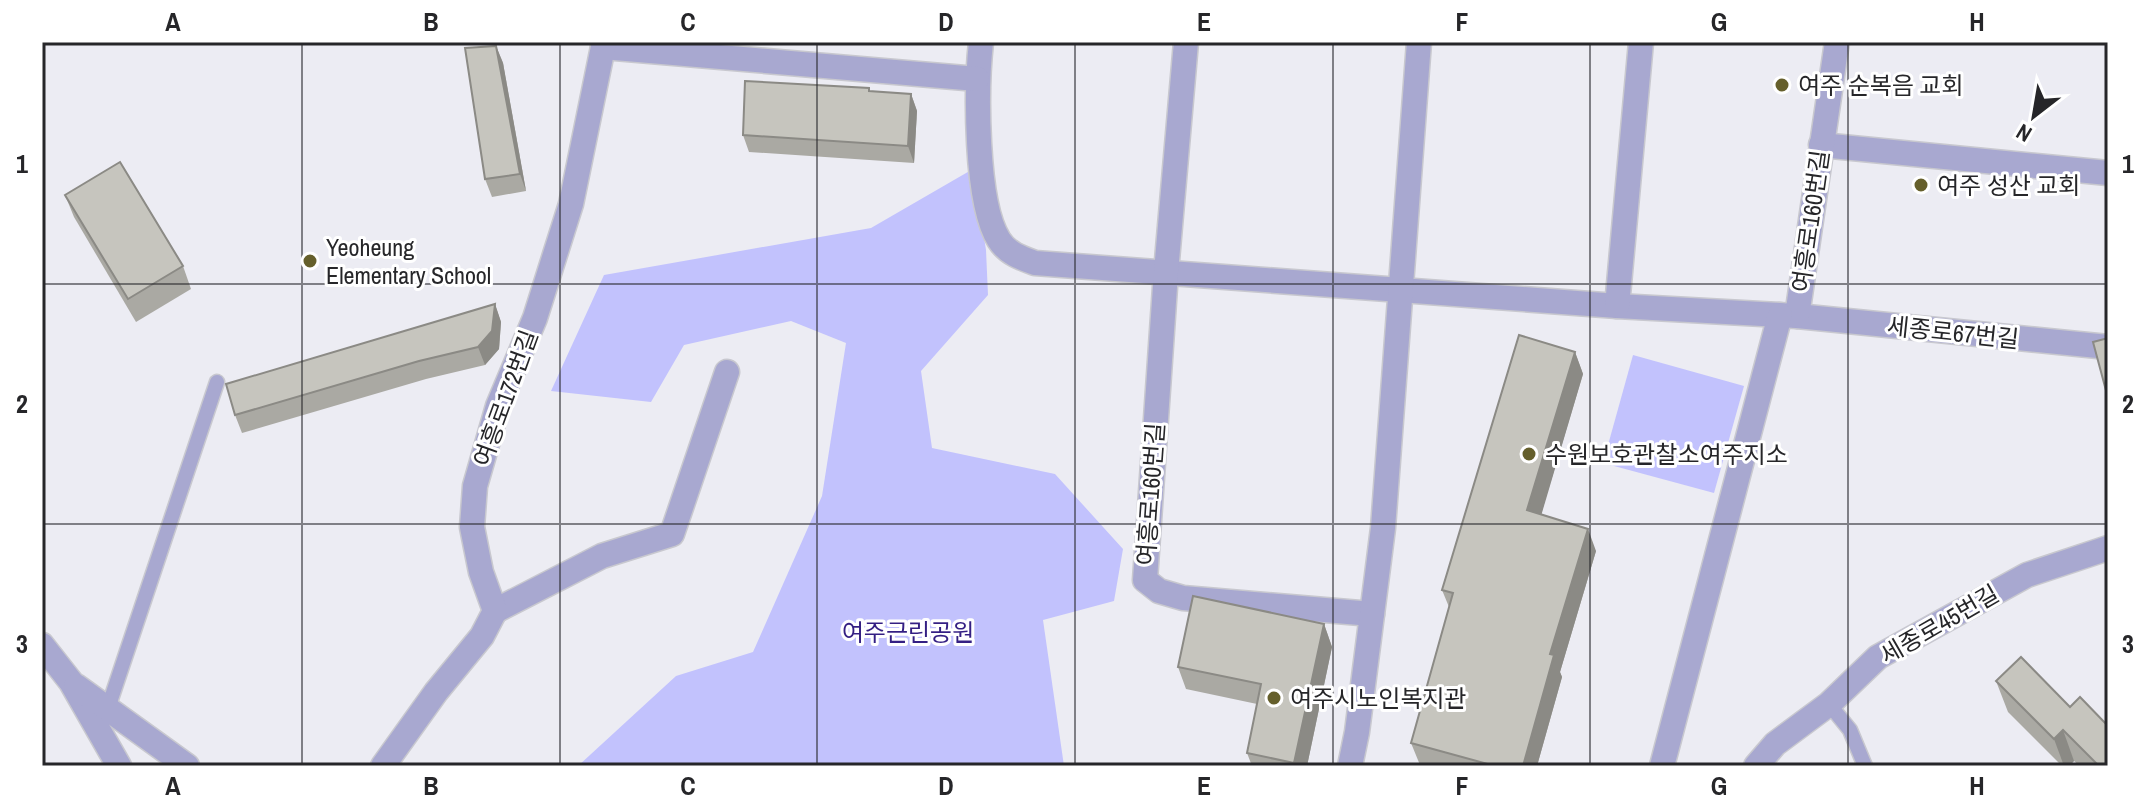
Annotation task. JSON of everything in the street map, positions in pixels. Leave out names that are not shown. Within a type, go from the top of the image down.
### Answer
[{"type":"street","name":"여흥로160번길","points":[[981,42],[977,79],[983,192],[999,241],[1020,258],[1035,263],[1617,306],[1788,315],[1821,145],[1837,42]]},
{"type":"street","name":"여흥로160번길","points":[[1186,42],[1166,272],[1145,580],[1159,591],[1183,598],[1372,614]]},
{"type":"street","points":[[1350,766],[1383,528],[1419,42]]},
{"type":"street","points":[[1617,306],[1641,42]]},
{"type":"street","name":"여흥로172번길","points":[[495,611],[481,572],[472,527],[475,486],[493,421],[535,318],[564,229],[604,45],[977,79]]},
{"type":"street","points":[[1821,145],[2108,173]]},
{"type":"street","points":[[1662,766],[1788,315]]},
{"type":"street","name":"세종로67번길","points":[[1788,315],[2108,347]]},
{"type":"street","points":[[383,766],[436,692],[482,636],[495,611],[602,556],[672,534],[727,372]]},
{"type":"street","name":"세종로45번길","points":[[1756,766],[1775,744],[1829,704],[1878,657],[2027,575],[2108,548]]},
{"type":"street","points":[[42,645],[71,682],[119,766]]},
{"type":"street","points":[[71,682],[187,766]]},
{"type":"lane","points":[[108,708],[217,382]]},
{"type":"lane","points":[[1829,704],[1850,730],[1865,766]]},
{"type":"green space","name":"여주근린공원","points":[[973,169],[986,250],[988,295],[921,371],[932,448],[1055,474],[1123,549],[1114,601],[1043,620],[1064,766],[578,766],[676,676],[753,652],[822,496],[846,343],[791,321],[684,345],[651,402],[551,391],[604,275],[871,228]]},
{"type":"green space","points":[[1633,355],[1744,386],[1714,493],[1603,463]]},
{"type":"building","points":[[496,46],[520,174],[485,179],[465,48]]},
{"type":"building","points":[[745,81],[869,88],[869,91],[911,94],[908,146],[743,135]]},
{"type":"building","points":[[120,162],[183,266],[128,299],[65,195]]},
{"type":"building","points":[[495,304],[492,331],[478,347],[419,361],[235,415],[226,384]]},
{"type":"building","points":[[1519,335],[1575,352],[1527,510],[1588,529],[1550,654],[1554,655],[1523,766],[1495,766],[1411,743],[1453,593],[1442,590]]},
{"type":"building","points":[[2108,338],[2108,398],[2093,342]]},
{"type":"building","name":"여주시노인복지관","points":[[1193,596],[1324,624],[1294,763],[1247,753],[1261,684],[1178,667]]},
{"type":"building","points":[[2021,657],[2070,707],[2080,697],[2108,726],[2108,766],[2099,766],[2063,730],[2054,739],[1996,681]]},
{"type":"place","name":"여주 순복음 교회","points":[[1782,85]]},
{"type":"place","name":"여주 성산 교회","points":[[1921,185]]},
{"type":"place","name":"Yeoheung Elementary School","points":[[310,261]]},
{"type":"place","name":"수원보호관찰소여주지소","points":[[1529,454]]},
{"type":"place","name":"여주시노인복지관","points":[[1274,698]]}]
